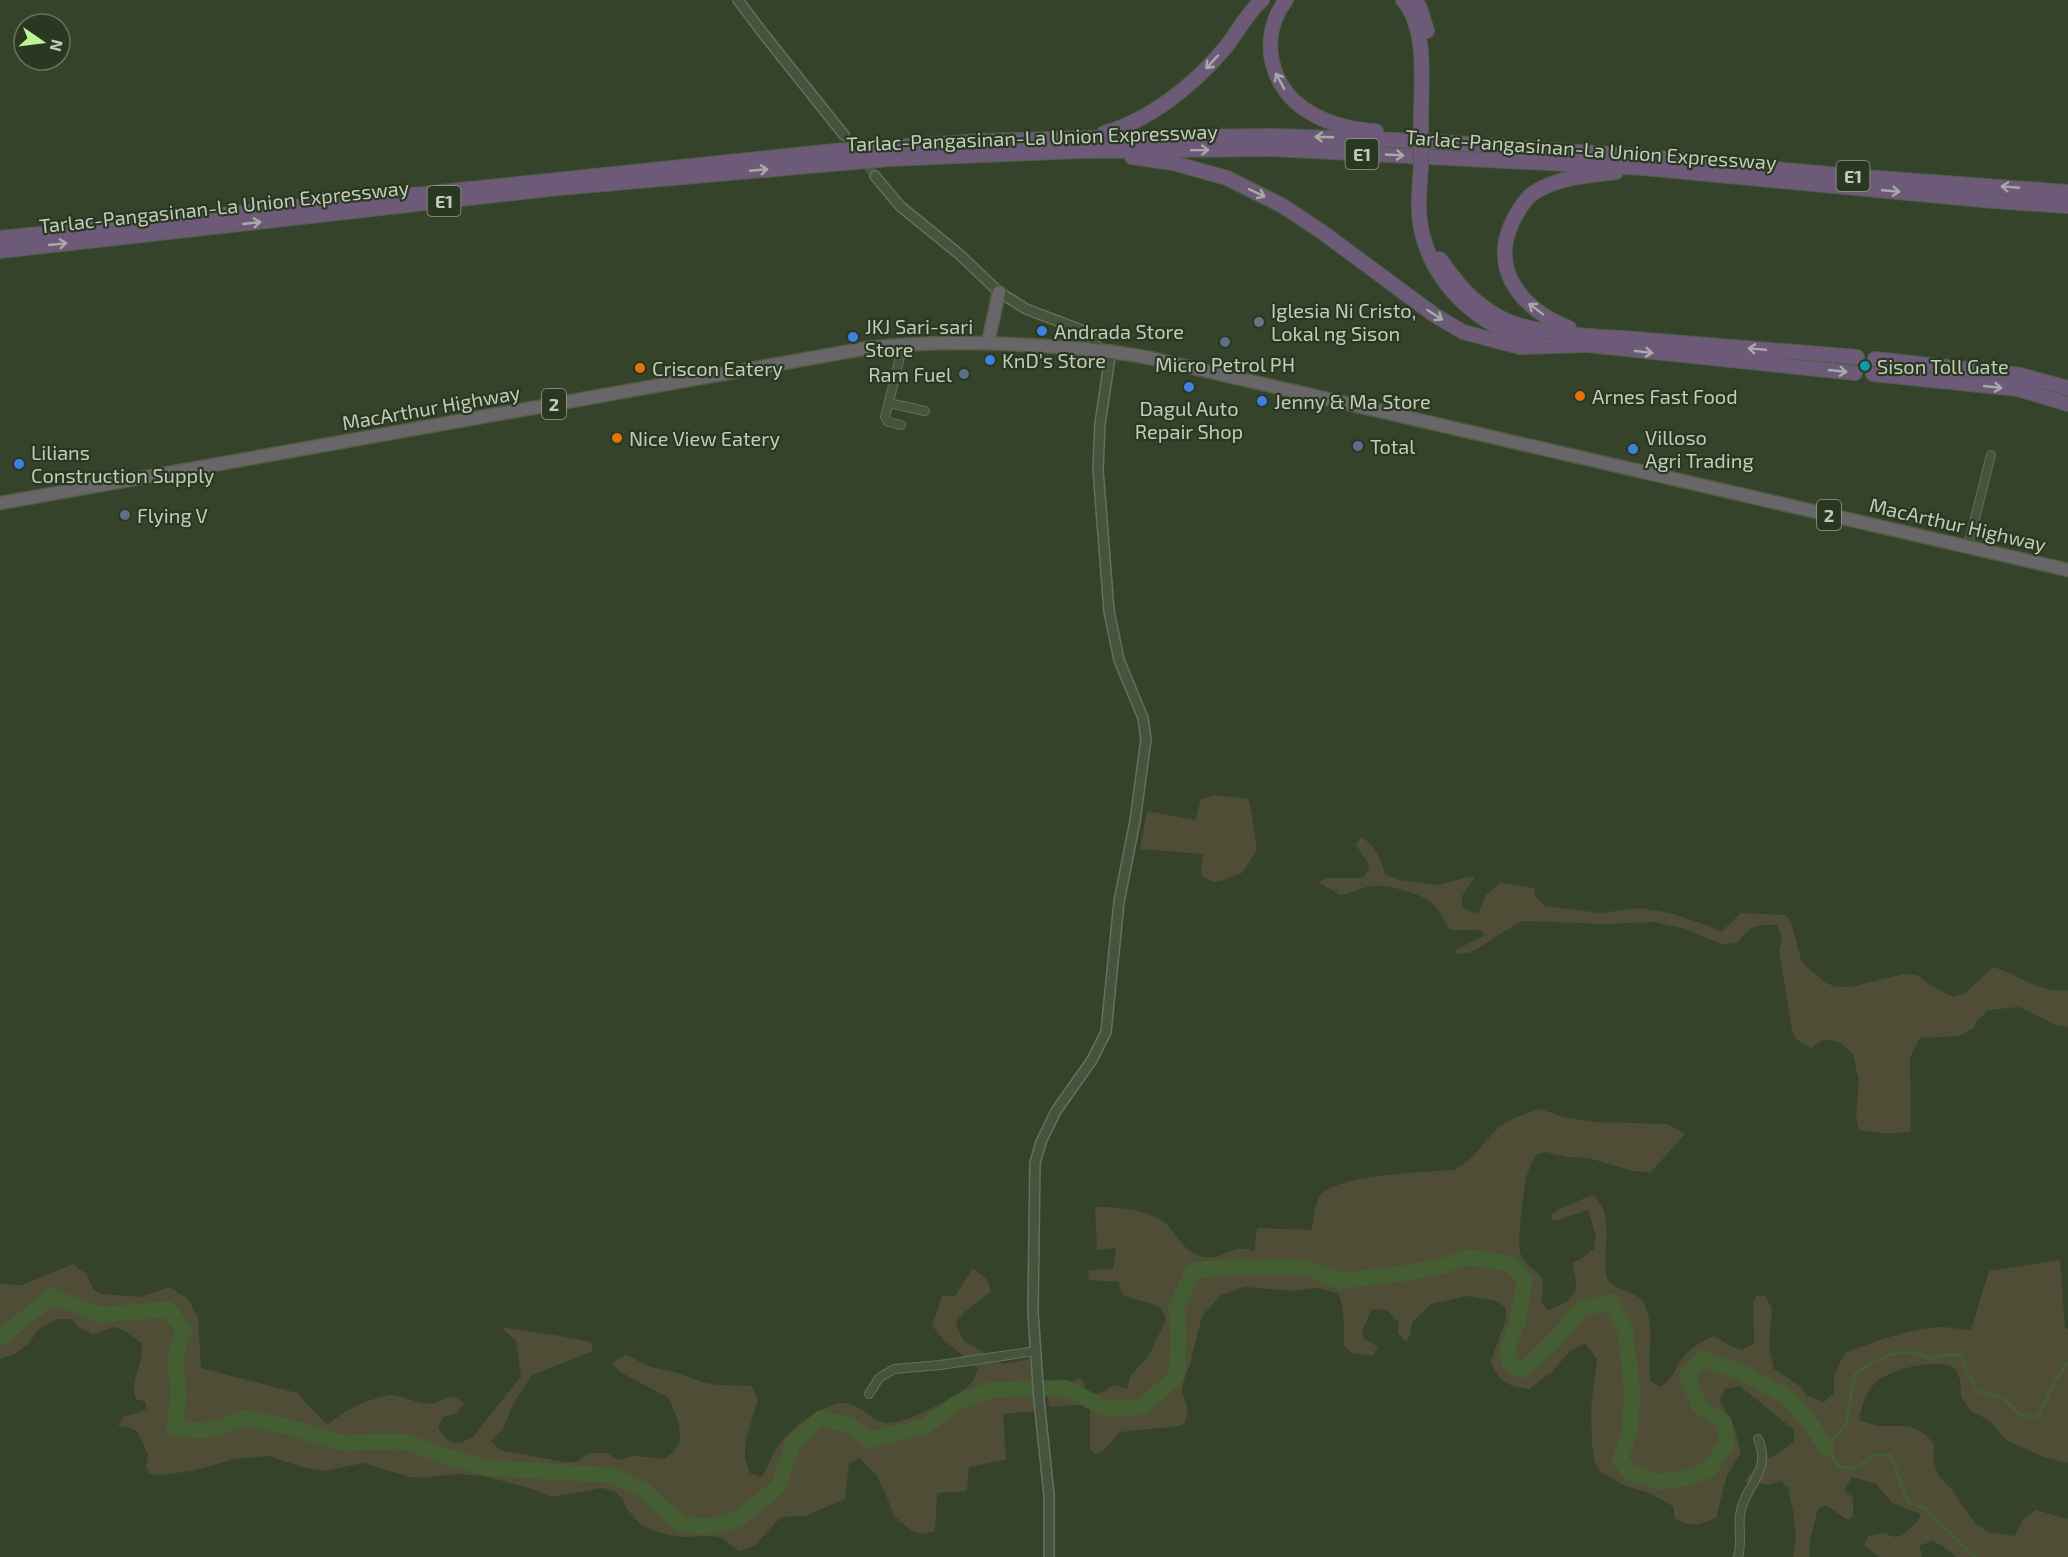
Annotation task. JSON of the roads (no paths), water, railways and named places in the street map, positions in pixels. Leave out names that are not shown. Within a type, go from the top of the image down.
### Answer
[{"type":"highway","points":[[1086,138],[1139,121],[1158,109],[1204,70],[1225,48],[1250,11],[1262,0]]},
{"type":"highway","points":[[1286,0],[1277,11],[1269,47],[1277,78],[1284,90],[1307,111],[1324,120],[1362,130],[1393,132],[1425,141]]},
{"type":"highway","points":[[1403,0],[1409,6],[1419,35],[1425,120]]},
{"type":"highway","points":[[1415,0],[1420,8],[1427,32],[1430,58],[1424,168],[1431,233],[1440,258],[1455,281],[1475,302],[1503,319],[1526,327],[1587,340],[1855,373]]},
{"type":"highway","name":"Tarlac-Pangasinan-La Union Expressway","points":[[0,238],[834,151],[981,141],[1086,138],[1273,136],[1425,141],[1637,156],[1850,176],[2068,192]]},
{"type":"highway","name":"Tarlac-Pangasinan-La Union Expressway","points":[[0,251],[559,188],[888,159],[1079,151],[1273,149],[1644,168],[2068,206]]},
{"type":"highway","points":[[1079,151],[1173,163],[1227,178],[1283,206],[1433,314],[1463,332],[1520,346],[1587,340],[1857,357]]},
{"type":"highway","points":[[1587,340],[1531,307],[1512,284],[1506,266],[1509,229],[1518,210],[1533,193],[1554,182],[1644,168]]},
{"type":"highway","points":[[988,343],[999,292]]},
{"type":"highway","name":"MacArthur Highway","points":[[0,503],[845,352],[903,345],[988,343],[1111,350],[1150,357],[2068,570]]},
{"type":"highway","points":[[1875,358],[2020,375],[2068,388]]},
{"type":"highway","points":[[1872,374],[2018,389],[2068,404]]},
{"type":"street","points":[[738,0],[844,135]]},
{"type":"street","points":[[875,176],[900,206],[959,254],[999,292],[1026,309],[1084,331],[1092,338],[1098,349]]},
{"type":"street","points":[[901,425],[888,422],[886,419],[903,345]]},
{"type":"street","points":[[1048,1557],[1049,1495],[1033,1311],[1037,1150],[1056,1111],[1092,1059],[1106,1032],[1119,902],[1135,822],[1146,730],[1140,709],[1125,679],[1111,620],[1098,469],[1100,424],[1111,350]]},
{"type":"street","points":[[889,403],[925,411]]},
{"type":"street","points":[[1968,546],[1991,455]]},
{"type":"street","points":[[869,1394],[879,1378],[894,1369],[940,1365],[1036,1351]]},
{"type":"street","points":[[1738,1557],[1742,1546],[1741,1508],[1759,1473],[1762,1462],[1758,1439]]},
{"type":"waterway","points":[[0,1338],[52,1296],[100,1315],[168,1309],[184,1329],[175,1359],[179,1394],[174,1428],[207,1431],[245,1418],[288,1427],[343,1443],[403,1441],[487,1468],[611,1475],[642,1489],[681,1524],[711,1527],[738,1519],[778,1487],[793,1443],[821,1418],[849,1425],[870,1440],[926,1426],[957,1403],[991,1390],[1065,1388],[1105,1408],[1142,1407],[1177,1376],[1179,1332],[1176,1308],[1193,1271],[1225,1267],[1304,1267],[1340,1281],[1443,1266],[1467,1257],[1511,1264],[1525,1280],[1517,1324],[1508,1346],[1509,1363],[1523,1370],[1551,1344],[1582,1308],[1611,1302],[1625,1330],[1632,1388],[1630,1431],[1620,1460],[1630,1472],[1658,1482],[1681,1479],[1709,1470],[1727,1443],[1724,1422],[1700,1407],[1687,1375],[1702,1359],[1739,1371],[1789,1398],[1814,1428],[1826,1448]]},
{"type":"waterway","points":[[1975,1557],[1925,1508],[1908,1503],[1891,1455],[1875,1455],[1855,1468],[1840,1467],[1826,1448],[1846,1424],[1855,1374],[1882,1358],[1901,1353],[1920,1355],[1930,1359],[1951,1354],[1962,1356],[1966,1370],[1977,1391],[2002,1397],[2021,1416],[2038,1416],[2055,1381],[2068,1362]]},
{"type":"tunnel","points":[[844,135],[875,176]]},
{"type":"place","name":"Iglesia Ni Cristo, Lokal ng Sison","points":[[1259,322]]},
{"type":"place","name":"Andrada Store","points":[[1042,331]]},
{"type":"place","name":"JKJ Sari-sari Store","points":[[853,337]]},
{"type":"place","name":"Micro Petrol PH","points":[[1225,342]]},
{"type":"place","name":"KnD's Store","points":[[990,360]]},
{"type":"place","name":"Sison Toll Gate","points":[[1865,366]]},
{"type":"place","name":"Criscon Eatery","points":[[640,368]]},
{"type":"place","name":"Ram Fuel","points":[[964,374]]},
{"type":"place","name":"Dagul Auto Repair Shop","points":[[1189,387]]},
{"type":"place","name":"Arnes Fast Food","points":[[1580,396]]},
{"type":"place","name":"Jenny & Ma Store","points":[[1262,401]]},
{"type":"place","name":"Nice View Eatery","points":[[617,438]]},
{"type":"place","name":"Total","points":[[1358,446]]},
{"type":"place","name":"Villoso Agri Trading","points":[[1633,449]]},
{"type":"place","name":"Lilians Construction Supply","points":[[19,464]]},
{"type":"place","name":"Flying V","points":[[125,515]]}]
